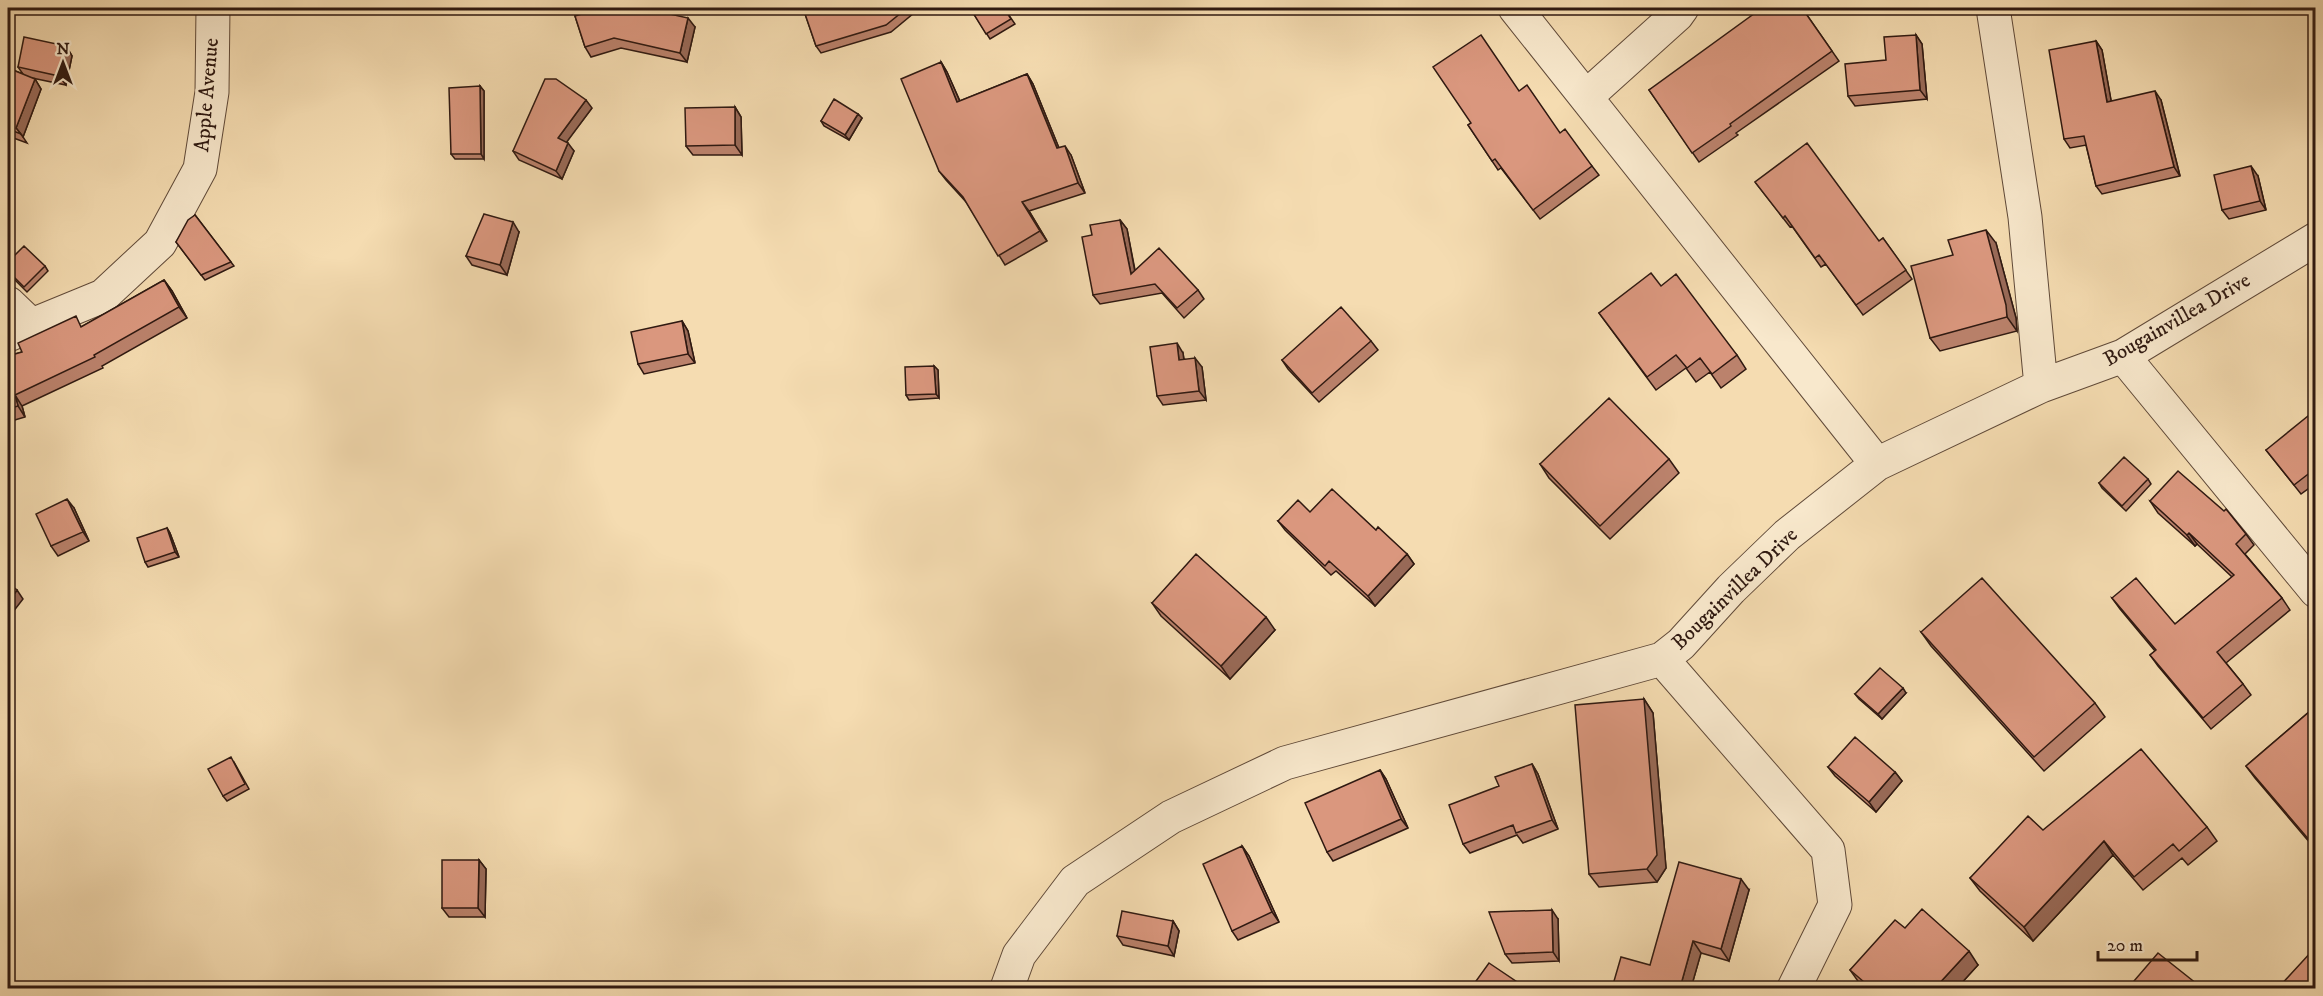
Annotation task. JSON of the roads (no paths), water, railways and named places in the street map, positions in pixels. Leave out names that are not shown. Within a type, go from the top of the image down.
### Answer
[{"type":"street","name":"Apple Avenue","points":[[20,331],[103,296],[160,243],[200,169],[212,93],[213,8]]},
{"type":"street","points":[[1515,8],[1877,465]]},
{"type":"street","points":[[1587,96],[1682,8]]},
{"type":"street","points":[[1993,8],[2025,217],[2041,386]]},
{"type":"street","name":"Bougainvillea Drive","points":[[1006,988],[1019,955],[1076,881],[1171,817],[1285,763],[1662,659],[1681,644],[1731,589],[1787,536],[1877,465],[2041,386],[2123,356],[2316,239]]},
{"type":"street","points":[[8,303],[20,331]]},
{"type":"street","points":[[2123,356],[2316,591]]},
{"type":"street","points":[[1662,659],[1828,850],[1834,905],[1794,988]]}]
